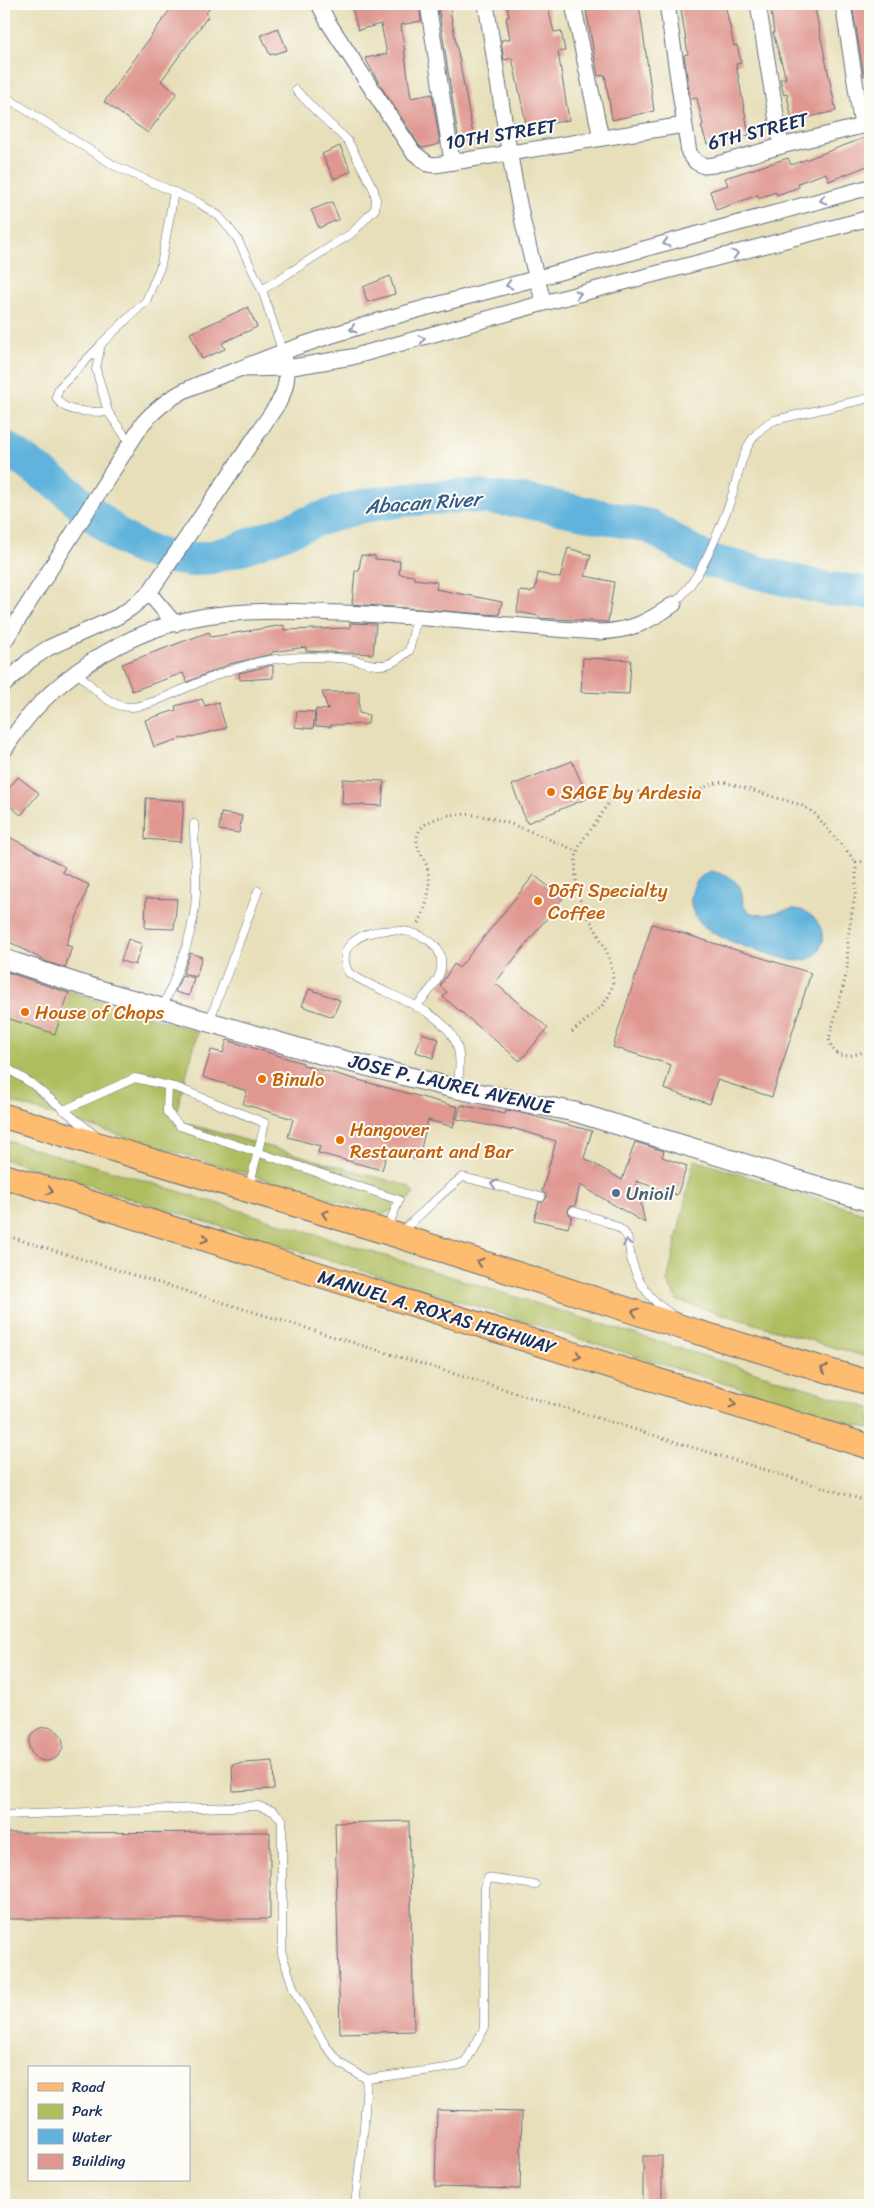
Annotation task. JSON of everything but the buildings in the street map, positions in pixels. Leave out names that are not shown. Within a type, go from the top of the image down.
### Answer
[{"type":"main road","points":[[4,1116],[248,1192],[391,1234],[697,1332],[870,1383]]},
{"type":"main road","name":"MANUEL A. ROXAS HIGHWAY","points":[[4,1176],[870,1447]]},
{"type":"street","name":"10TH STREET","points":[[319,4],[328,22],[413,152],[428,164],[510,154],[684,125]]},
{"type":"street","points":[[428,4],[452,162]]},
{"type":"street","points":[[486,4],[510,154],[536,278],[544,303]]},
{"type":"street","points":[[573,4],[601,138]]},
{"type":"street","name":"6TH STREET","points":[[666,4],[689,153],[696,162],[704,166],[714,165],[866,125]]},
{"type":"street","points":[[758,4],[781,146]]},
{"type":"street","points":[[843,4],[866,125]]},
{"type":"street","points":[[5,639],[143,423],[172,396],[192,386],[282,350],[418,309],[870,188]]},
{"type":"street","points":[[236,370],[287,368],[344,359],[386,349],[544,303],[870,218]]},
{"type":"street","points":[[4,685],[29,661],[48,648],[117,617],[149,593],[279,402],[286,384],[287,368],[282,350]]},
{"type":"street","points":[[149,593],[175,624]]},
{"type":"street","points":[[4,751],[50,692],[76,671],[104,653],[175,624],[205,616],[281,610],[417,617],[582,631],[619,632],[635,628],[652,620],[674,604]]},
{"type":"street","name":"JOSE P. LAUREL AVENUE","points":[[4,959],[162,1009],[323,1055],[457,1089],[575,1112],[870,1202]]},
{"type":"lane","points":[[262,290],[352,233],[375,209],[374,190],[348,141],[316,112],[296,90]]},
{"type":"lane","points":[[4,96],[115,166],[199,203],[220,216],[237,238],[262,290],[282,350]]},
{"type":"lane","points":[[108,412],[66,408],[58,403],[56,396],[59,388],[146,301],[161,265],[174,192]]},
{"type":"lane","points":[[101,344],[96,369],[108,412],[130,443]]},
{"type":"lane","points":[[674,604],[685,593],[706,560],[730,502],[743,456],[756,433],[765,424],[774,420],[870,398]]},
{"type":"lane","points":[[76,671],[102,696],[118,704],[132,707],[149,703],[226,671],[259,662],[287,658],[323,658],[350,659],[379,666],[391,663],[408,651],[417,617]]},
{"type":"lane","points":[[162,1009],[182,960],[194,914],[196,893],[194,824]]},
{"type":"lane","points":[[209,1022],[258,891]]},
{"type":"lane","points":[[416,1007],[435,982],[441,968],[439,954],[434,947],[425,938],[413,932],[396,930],[365,934],[356,938],[347,947],[344,956],[345,965],[349,973],[416,1007],[444,1025],[457,1044],[460,1070],[457,1089]]},
{"type":"lane","points":[[4,1066],[32,1084],[114,1150]]},
{"type":"lane","points":[[64,1110],[135,1078],[168,1086],[265,1123],[259,1154],[248,1192]]},
{"type":"lane","points":[[168,1086],[167,1112],[180,1126],[399,1200],[391,1234]]},
{"type":"lane","points":[[391,1234],[419,1218],[450,1186],[463,1176],[541,1197]]},
{"type":"lane","points":[[573,1211],[616,1227],[627,1236],[633,1269],[653,1302],[697,1332]]},
{"type":"lane","points":[[4,1815],[258,1806],[273,1811],[282,1819],[282,1954],[294,1990],[325,2045],[341,2064],[367,2079],[465,2064],[484,2029],[485,1888],[488,1878],[535,1884]]},
{"type":"lane","points":[[355,2205],[364,2127],[367,2079]]},
{"type":"path","points":[[572,1032],[602,1006],[612,986],[610,962],[599,935],[580,901],[575,870],[577,851],[607,802],[616,796],[640,792],[685,796],[713,782],[724,782],[801,805],[814,814],[856,862],[856,889],[848,937],[847,972],[829,1039],[831,1047],[838,1053],[846,1056],[870,1050]]},
{"type":"path","points":[[413,932],[424,910],[429,884],[425,862],[417,842],[418,833],[422,825],[434,819],[449,814],[469,813],[489,817],[577,851]]},
{"type":"path","points":[[856,862],[870,861]]},
{"type":"path","points":[[4,1235],[870,1502]]},
{"type":"green space","points":[[4,967],[70,991],[198,1032],[174,1120],[408,1186],[414,1194],[402,1205],[382,1215],[4,1100]]},
{"type":"green space","points":[[4,1140],[133,1177],[870,1408],[870,1429],[4,1159]]},
{"type":"green space","points":[[694,1160],[870,1215],[870,1358],[678,1301],[667,1282]]},
{"type":"water","points":[[711,871],[726,876],[738,884],[745,908],[753,914],[764,915],[793,909],[800,910],[812,917],[817,922],[822,934],[820,948],[815,955],[803,961],[795,961],[728,940],[704,926],[696,916],[691,905],[692,892],[698,879]]},
{"type":"waterway","name":"Abacan River","points":[[4,447],[62,487],[119,536],[140,548],[163,556],[190,560],[212,557],[237,550],[316,520],[362,506],[412,499],[467,496],[524,501],[649,526],[706,560],[827,589],[870,593]]},
{"type":"place","name":"SAGE by Ardesia","points":[[551,792]]},
{"type":"place","name":"Dōfi Specialty Coffee","points":[[538,901]]},
{"type":"place","name":"House of Chops","points":[[25,1012]]},
{"type":"place","name":"Binulo","points":[[262,1079]]},
{"type":"place","name":"Hangover Restaurant and Bar","points":[[340,1140]]},
{"type":"place","name":"Unioil","points":[[616,1193]]}]
